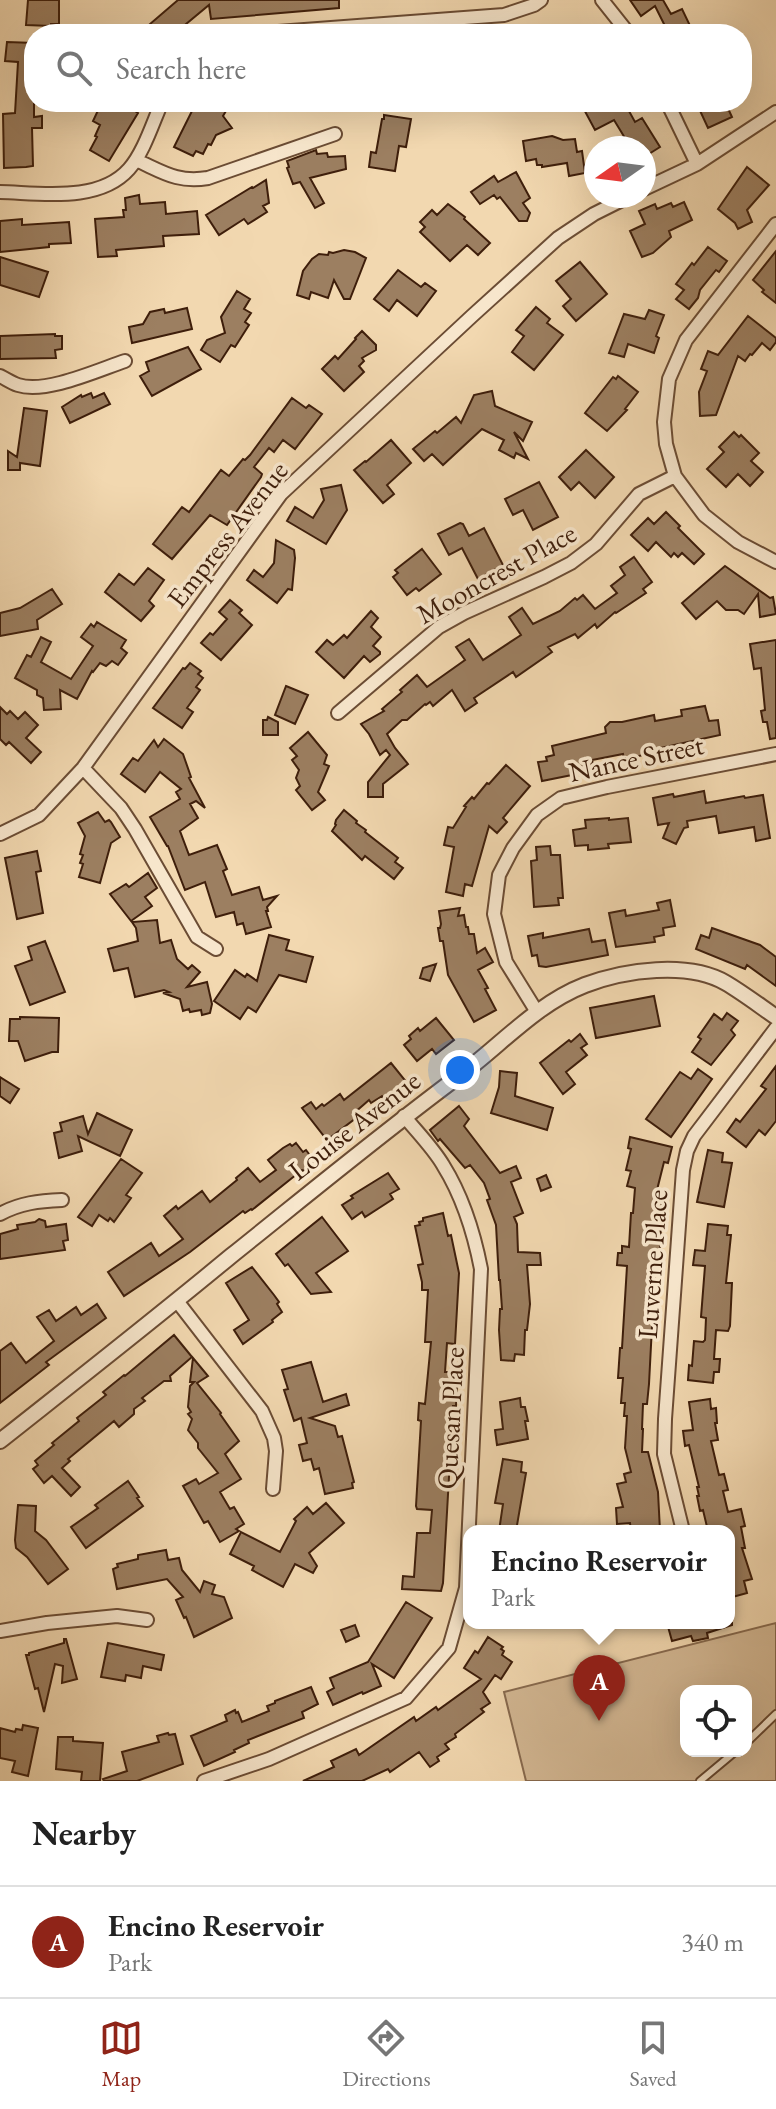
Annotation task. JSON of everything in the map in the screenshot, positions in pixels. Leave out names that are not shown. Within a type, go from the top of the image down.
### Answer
[{"type":"street","points":[[385,24],[504,15],[541,0]]},
{"type":"street","points":[[602,0],[621,24]]},
{"type":"street","points":[[0,192],[65,194],[104,186],[128,170],[136,160],[158,112]]},
{"type":"street","points":[[672,112],[697,164]]},
{"type":"street","points":[[656,183],[697,164],[776,112]]},
{"type":"street","points":[[136,160],[178,179],[194,180],[208,178],[335,134]]},
{"type":"street","name":"Empress Avenue","points":[[0,834],[39,815],[83,768],[281,494],[558,238],[606,208]]},
{"type":"street","points":[[776,224],[686,340],[669,379],[664,422],[666,444],[675,476],[704,515],[738,542],[776,562]]},
{"type":"street","points":[[0,376],[19,386],[36,387],[125,361]]},
{"type":"street","name":"Mooncrest Place","points":[[338,713],[439,627],[571,563],[596,544],[639,494],[675,476]]},
{"type":"street","name":"Nance Street","points":[[537,1012],[506,962],[494,914],[499,875],[513,848],[537,815],[561,798],[776,754]]},
{"type":"street","points":[[83,768],[121,808],[197,937],[216,949]]},
{"type":"street","name":"Louise Avenue","points":[[0,1441],[404,1116],[559,997],[609,978],[654,969],[687,970],[724,981],[776,1017]]},
{"type":"street","name":"Luverne Place","points":[[682,1525],[664,1454],[683,1170],[694,1136],[776,1028]]},
{"type":"street","name":"Quesan Place","points":[[404,1116],[442,1163],[454,1186],[474,1234],[481,1269],[469,1525]]},
{"type":"street","points":[[0,1214],[33,1201],[62,1200]]},
{"type":"street","points":[[177,1301],[262,1411],[274,1438],[276,1451],[273,1489]]},
{"type":"street","name":"Quesan Place","points":[[204,1781],[269,1759],[406,1698],[449,1648],[463,1599]]},
{"type":"street","points":[[0,1631],[117,1616],[147,1620]]},
{"type":"lane","points":[[752,1737],[776,1714]]},
{"type":"lane","points":[[700,1781],[729,1757]]},
{"type":"shaded area","points":[[776,1623],[776,1781],[526,1781],[504,1692]]},
{"type":"building","points":[[28,0],[59,0],[59,24],[26,24]]},
{"type":"building","points":[[178,0],[339,0],[339,8],[211,19],[209,5],[186,24],[150,24]]},
{"type":"building","points":[[630,0],[663,0],[671,14],[682,9],[689,24],[664,24],[655,6],[641,16]]},
{"type":"building","points":[[7,42],[24,43],[24,112],[34,112],[34,117],[42,116],[42,128],[32,128],[33,166],[4,168],[3,114],[15,113],[18,62],[5,61]]},
{"type":"building","points":[[97,112],[138,113],[109,161],[90,150],[100,125],[93,121]]},
{"type":"building","points":[[192,112],[225,112],[223,116],[232,128],[216,135],[203,154],[196,151],[193,156],[174,147]]},
{"type":"building","points":[[585,112],[630,112],[635,122],[642,118],[653,136],[624,136],[614,120],[595,130]]},
{"type":"building","points":[[701,112],[730,112],[732,117],[708,128]]},
{"type":"building","points":[[384,115],[411,119],[406,147],[399,146],[395,171],[369,167],[371,152],[376,153]]},
{"type":"building","points":[[552,136],[563,140],[575,139],[577,152],[582,151],[584,173],[569,176],[567,163],[542,167],[537,165],[536,159],[526,161],[523,141]]},
{"type":"building","points":[[316,150],[317,154],[327,153],[328,157],[345,156],[346,169],[310,178],[324,203],[315,208],[300,182],[293,184],[287,161]]},
{"type":"building","points":[[747,167],[769,185],[747,210],[752,222],[738,229],[718,209]]},
{"type":"building","points":[[516,172],[530,198],[523,203],[530,213],[527,221],[519,221],[500,197],[497,199],[494,195],[480,204],[471,192],[494,176],[498,182]]},
{"type":"building","points":[[266,180],[269,203],[263,206],[267,212],[248,224],[244,219],[219,235],[206,215]]},
{"type":"building","points":[[139,195],[140,204],[165,202],[166,214],[197,211],[199,234],[163,236],[164,246],[116,250],[117,256],[98,257],[95,219],[124,217],[125,198]]},
{"type":"building","points":[[684,202],[692,220],[669,231],[671,237],[653,253],[642,257],[630,231],[645,224],[639,211],[656,206],[657,209],[671,203],[673,207]]},
{"type":"building","points":[[448,204],[490,243],[478,255],[467,245],[450,261],[420,232],[425,227],[420,222],[432,210],[437,215]]},
{"type":"building","points":[[22,219],[22,225],[69,222],[71,243],[0,252],[0,221]]},
{"type":"building","points":[[708,247],[727,261],[700,290],[689,309],[676,299],[684,290],[676,284]]},
{"type":"building","points":[[344,250],[366,258],[350,299],[344,299],[334,280],[328,298],[311,292],[309,299],[297,295],[303,271],[312,259],[319,254],[328,255],[329,252]]},
{"type":"building","points":[[776,251],[776,303],[753,280]]},
{"type":"building","points":[[0,257],[48,272],[39,297],[0,285]]},
{"type":"building","points":[[580,262],[607,294],[576,321],[563,306],[571,299],[556,281]]},
{"type":"building","points":[[398,270],[421,287],[425,283],[436,291],[417,316],[397,300],[389,311],[374,299]]},
{"type":"building","points":[[237,291],[250,299],[244,309],[251,313],[245,322],[249,325],[235,347],[231,345],[220,362],[201,350],[207,340],[225,333],[221,317]]},
{"type":"building","points":[[536,307],[550,319],[547,323],[563,335],[534,370],[512,352],[524,336],[516,330]]},
{"type":"building","points":[[187,308],[192,329],[132,343],[129,327],[143,324],[150,312],[164,309],[165,313]]},
{"type":"building","points":[[649,310],[664,315],[654,353],[628,344],[624,357],[609,353],[624,314],[645,319]]},
{"type":"building","points":[[748,316],[776,338],[776,342],[770,350],[762,343],[745,361],[738,356],[716,415],[700,416],[699,392],[707,371],[701,369],[708,351],[718,355]]},
{"type":"building","points":[[362,331],[376,345],[376,350],[362,358],[364,361],[359,366],[364,372],[344,391],[322,369],[335,356],[338,359]]},
{"type":"building","points":[[0,336],[62,336],[62,349],[55,350],[56,358],[0,359]]},
{"type":"building","points":[[188,347],[201,369],[152,396],[140,376],[149,371],[146,362]]},
{"type":"building","points":[[618,376],[638,392],[627,410],[607,431],[585,413],[613,377],[616,379]]},
{"type":"building","points":[[492,391],[495,406],[532,422],[523,441],[514,432],[528,459],[516,453],[514,458],[499,450],[504,440],[482,429],[443,465],[432,454],[424,461],[413,449],[456,417],[461,423],[474,395]]},
{"type":"building","points":[[91,393],[93,398],[104,393],[110,404],[70,423],[62,407],[81,395]]},
{"type":"building","points":[[292,398],[322,414],[295,449],[283,440],[274,452],[269,448],[254,467],[262,474],[261,477],[227,525],[210,515],[172,559],[153,544],[182,507],[189,512],[221,470],[229,476],[250,455]]},
{"type":"building","points":[[24,408],[47,411],[40,466],[20,463],[20,470],[8,470],[8,451],[17,457]]},
{"type":"building","points":[[734,432],[759,453],[751,461],[763,472],[750,486],[738,474],[726,487],[707,469],[724,452],[719,447]]},
{"type":"building","points":[[391,440],[411,463],[387,485],[394,494],[383,503],[354,470]]},
{"type":"building","points":[[586,450],[614,477],[595,498],[579,482],[571,490],[559,477]]},
{"type":"building","points":[[539,482],[558,517],[533,530],[523,510],[513,515],[505,499]]},
{"type":"building","points":[[341,485],[347,510],[326,544],[287,521],[295,507],[313,518],[324,500],[321,489]]},
{"type":"building","points":[[666,512],[704,554],[694,564],[682,553],[678,557],[674,553],[671,557],[656,542],[648,551],[631,535],[648,518],[654,524]]},
{"type":"building","points":[[460,523],[469,536],[484,528],[503,565],[478,579],[462,548],[449,555],[438,534]]},
{"type":"building","points":[[276,540],[294,550],[295,558],[292,590],[288,589],[277,603],[247,580],[254,570],[263,577],[274,563]]},
{"type":"building","points":[[422,549],[441,574],[419,591],[416,588],[407,595],[393,577],[398,573],[395,570]]},
{"type":"building","points":[[634,557],[652,582],[643,589],[646,593],[615,612],[597,628],[595,624],[578,638],[575,634],[548,647],[552,652],[516,677],[513,672],[474,698],[477,703],[465,711],[452,690],[433,706],[430,702],[425,704],[407,720],[402,720],[387,734],[408,764],[383,784],[383,797],[368,797],[368,782],[390,755],[386,750],[380,755],[361,724],[384,711],[382,709],[417,675],[427,687],[465,660],[456,647],[469,639],[483,660],[521,635],[509,617],[522,608],[533,624],[583,595],[595,609],[617,593],[611,586],[625,575],[620,567]]},
{"type":"building","points":[[725,566],[770,598],[773,597],[776,614],[760,617],[758,594],[744,614],[738,610],[726,610],[717,601],[696,619],[682,603]]},
{"type":"building","points":[[148,568],[164,580],[149,601],[154,606],[141,621],[105,592],[119,574],[134,585]]},
{"type":"building","points":[[52,589],[62,604],[37,620],[38,629],[0,636],[0,613],[20,608]]},
{"type":"building","points":[[230,600],[242,610],[239,613],[252,625],[221,660],[201,643],[227,619],[219,612]]},
{"type":"building","points":[[371,611],[378,618],[371,627],[381,637],[373,646],[380,654],[370,662],[364,656],[344,678],[316,652],[327,640],[333,645],[344,635],[347,638]]},
{"type":"building","points":[[97,622],[126,640],[121,648],[127,653],[118,665],[112,661],[106,666],[100,663],[92,671],[77,699],[60,690],[61,709],[44,710],[43,698],[37,695],[37,690],[15,678],[27,655],[31,657],[41,637],[51,642],[41,662],[71,679],[93,646],[81,637],[91,624],[94,627]]},
{"type":"building","points":[[776,640],[776,738],[770,739],[761,711],[765,710],[761,668],[754,669],[750,644]]},
{"type":"building","points":[[190,663],[201,671],[198,674],[203,678],[196,687],[200,690],[187,708],[193,712],[182,728],[153,708]]},
{"type":"building","points":[[286,686],[308,695],[295,724],[275,715]]},
{"type":"building","points":[[705,706],[709,721],[718,720],[720,735],[624,759],[623,754],[592,760],[593,764],[580,767],[582,773],[542,781],[538,762],[547,761],[546,757],[554,755],[552,746],[606,733],[605,727],[610,722],[654,715],[655,721],[682,716],[681,710]]},
{"type":"building","points":[[0,707],[18,719],[25,712],[38,725],[26,738],[41,752],[31,763],[9,742],[6,745],[0,739]]},
{"type":"building","points":[[268,717],[278,722],[278,735],[263,735],[263,720]]},
{"type":"building","points":[[308,732],[327,755],[324,764],[329,766],[318,792],[325,800],[312,810],[296,790],[300,786],[296,778],[299,770],[292,760],[297,756],[290,748]]},
{"type":"building","points":[[164,739],[183,754],[189,778],[205,808],[196,801],[190,804],[198,818],[180,831],[189,855],[217,845],[227,869],[223,871],[232,895],[259,887],[263,900],[277,896],[266,911],[271,927],[246,934],[243,923],[237,925],[234,912],[216,917],[205,882],[185,890],[168,846],[150,817],[180,799],[176,792],[181,789],[160,772],[145,792],[121,774],[133,758],[138,761],[154,740],[158,747]]},
{"type":"building","points":[[506,765],[530,786],[503,818],[507,822],[497,833],[489,826],[472,886],[465,884],[463,896],[446,892],[454,847],[444,845],[448,827],[453,828],[464,806]]},
{"type":"building","points":[[704,791],[706,803],[763,795],[770,838],[756,841],[754,827],[719,833],[716,816],[687,821],[688,827],[684,828],[676,844],[663,838],[669,823],[658,825],[653,798]]},
{"type":"building","points":[[344,810],[365,832],[398,858],[395,862],[403,868],[394,879],[365,856],[362,860],[332,831]]},
{"type":"building","points":[[98,812],[105,822],[111,822],[120,837],[111,843],[100,883],[79,877],[85,836],[78,823]]},
{"type":"building","points":[[628,818],[631,842],[588,850],[588,845],[575,846],[573,830],[586,828],[585,820]]},
{"type":"building","points":[[550,846],[551,855],[560,855],[563,898],[558,898],[559,905],[534,907],[531,861],[537,860],[536,847]]},
{"type":"building","points":[[37,851],[41,871],[36,872],[43,913],[17,919],[5,858]]},
{"type":"building","points":[[148,873],[157,888],[145,897],[152,906],[131,921],[110,894],[126,884],[129,887]]},
{"type":"building","points":[[670,900],[675,926],[663,928],[664,935],[654,937],[655,942],[616,947],[609,913],[625,910],[626,916],[659,910],[657,903]]},
{"type":"building","points":[[460,908],[458,916],[464,915],[469,934],[474,934],[477,953],[485,948],[493,962],[478,970],[496,1010],[474,1022],[448,975],[438,928],[441,924],[439,911]]},
{"type":"building","points":[[157,920],[160,943],[171,940],[177,959],[188,969],[192,965],[200,972],[187,987],[207,982],[212,1004],[210,1013],[202,1015],[201,1010],[183,1011],[180,999],[163,993],[169,992],[164,990],[135,997],[128,968],[114,971],[108,949],[138,941],[132,922]]},
{"type":"building","points":[[712,928],[760,945],[776,957],[776,986],[747,965],[745,969],[696,949],[701,935],[709,938]]},
{"type":"building","points":[[589,929],[592,942],[605,940],[608,955],[546,967],[539,966],[537,955],[532,956],[528,936],[543,933],[543,938]]},
{"type":"building","points":[[269,935],[289,940],[286,950],[313,957],[306,982],[279,975],[256,1012],[248,1007],[240,1019],[214,1001],[235,970],[257,981]]},
{"type":"building","points":[[45,941],[65,992],[30,1005],[15,966],[32,960],[28,947]]},
{"type":"building","points":[[436,964],[430,981],[420,978],[423,968]]},
{"type":"building","points":[[654,996],[660,1026],[596,1038],[590,1008]]},
{"type":"building","points":[[727,1013],[738,1021],[731,1030],[735,1035],[711,1065],[692,1052],[714,1014],[722,1020]]},
{"type":"building","points":[[59,1018],[58,1052],[25,1061],[18,1041],[9,1041],[10,1019]]},
{"type":"building","points":[[436,1018],[454,1040],[436,1054],[432,1049],[417,1061],[404,1045],[418,1028],[420,1031]]},
{"type":"building","points":[[580,1034],[587,1044],[581,1048],[587,1055],[566,1072],[575,1084],[563,1094],[540,1063]]},
{"type":"building","points":[[391,1063],[408,1084],[386,1102],[382,1096],[371,1103],[369,1100],[353,1114],[356,1118],[327,1140],[302,1108],[311,1102],[316,1109],[340,1094],[344,1100]]},
{"type":"building","points":[[776,1066],[776,1121],[765,1135],[759,1130],[746,1147],[727,1132],[736,1119],[740,1122],[766,1089],[761,1086]]},
{"type":"building","points":[[698,1069],[712,1079],[671,1137],[646,1119],[680,1072],[691,1079]]},
{"type":"building","points":[[500,1071],[517,1073],[515,1096],[553,1108],[547,1130],[491,1113]]},
{"type":"building","points":[[0,1077],[19,1089],[10,1103],[0,1096]]},
{"type":"building","points":[[459,1106],[469,1119],[464,1126],[500,1173],[516,1166],[521,1178],[511,1182],[523,1213],[514,1217],[518,1252],[540,1253],[541,1265],[527,1265],[530,1304],[524,1355],[515,1354],[514,1361],[501,1360],[499,1330],[502,1309],[496,1225],[487,1200],[490,1199],[484,1183],[470,1165],[465,1168],[430,1130]]},
{"type":"building","points":[[97,1113],[132,1130],[120,1156],[78,1136],[82,1151],[59,1158],[54,1133],[62,1131],[60,1123],[83,1116],[88,1134]]},
{"type":"building","points":[[630,1137],[672,1147],[668,1163],[664,1162],[654,1202],[662,1203],[660,1249],[655,1268],[649,1384],[647,1404],[643,1404],[642,1429],[642,1452],[648,1452],[658,1492],[660,1525],[617,1524],[616,1508],[623,1507],[617,1484],[626,1482],[624,1474],[631,1472],[625,1448],[627,1416],[624,1416],[625,1403],[621,1403],[623,1378],[618,1378],[627,1266],[617,1265],[618,1253],[622,1253],[622,1246],[629,1247],[635,1188],[627,1186],[631,1171],[626,1170],[631,1149],[628,1148]]},
{"type":"building","points":[[296,1143],[315,1162],[252,1210],[243,1211],[190,1252],[124,1296],[108,1272],[151,1243],[159,1256],[183,1239],[164,1216],[202,1191],[210,1202],[248,1168],[260,1182],[276,1170],[268,1160],[283,1148]]},
{"type":"building","points":[[708,1150],[723,1153],[722,1162],[732,1163],[724,1207],[697,1202]]},
{"type":"building","points":[[121,1159],[142,1173],[126,1195],[131,1198],[114,1222],[99,1215],[92,1226],[78,1217]]},
{"type":"building","points":[[388,1173],[399,1189],[390,1194],[393,1199],[365,1217],[362,1212],[352,1219],[342,1205]]},
{"type":"building","points":[[546,1175],[551,1187],[541,1191],[537,1179]]},
{"type":"building","points":[[443,1213],[459,1273],[455,1344],[447,1343],[445,1372],[452,1372],[452,1383],[457,1383],[443,1583],[441,1591],[402,1589],[403,1576],[414,1577],[417,1533],[430,1533],[432,1510],[417,1509],[416,1506],[421,1421],[418,1420],[419,1403],[425,1404],[431,1342],[425,1342],[428,1290],[422,1290],[418,1265],[423,1264],[415,1226],[420,1225],[423,1218]]},
{"type":"building","points":[[322,1217],[348,1251],[316,1273],[331,1292],[311,1294],[288,1264],[285,1266],[276,1254]]},
{"type":"building","points":[[39,1219],[45,1221],[46,1227],[66,1224],[68,1240],[63,1241],[65,1250],[0,1259],[0,1234]]},
{"type":"building","points":[[708,1224],[728,1226],[727,1235],[731,1235],[726,1283],[732,1283],[730,1326],[728,1331],[716,1330],[714,1359],[720,1359],[719,1372],[714,1372],[713,1383],[688,1380],[694,1341],[705,1340],[706,1318],[701,1317],[705,1266],[693,1265],[695,1250],[705,1251]]},
{"type":"building","points":[[252,1267],[279,1302],[277,1304],[282,1312],[243,1344],[234,1330],[249,1320],[226,1283]]},
{"type":"building","points":[[97,1304],[106,1318],[46,1362],[49,1365],[0,1403],[0,1351],[11,1343],[26,1363],[54,1341],[37,1317],[49,1310],[56,1321],[76,1307],[81,1315]]},
{"type":"building","points":[[174,1335],[192,1357],[170,1376],[171,1381],[164,1381],[142,1398],[145,1401],[119,1427],[114,1421],[68,1459],[70,1461],[62,1468],[80,1487],[71,1496],[52,1476],[44,1483],[33,1469],[38,1465],[35,1461],[79,1421],[77,1418],[106,1395],[103,1392]]},
{"type":"building","points":[[193,1358],[208,1376],[197,1383],[239,1441],[225,1454],[241,1479],[220,1492],[244,1524],[236,1529],[239,1531],[220,1542],[208,1521],[204,1523],[183,1486],[196,1479],[199,1484],[218,1473],[188,1430],[192,1419],[188,1407],[190,1386],[194,1382],[190,1382]]},
{"type":"building","points":[[311,1362],[323,1402],[346,1394],[349,1405],[310,1418],[335,1426],[338,1437],[342,1436],[353,1488],[325,1494],[319,1468],[314,1470],[311,1459],[303,1461],[299,1445],[307,1443],[301,1418],[294,1421],[284,1390],[288,1389],[282,1370]]},
{"type":"building","points":[[520,1398],[528,1421],[525,1421],[528,1439],[497,1445],[495,1430],[503,1429],[500,1402]]},
{"type":"building","points":[[710,1399],[711,1409],[716,1408],[718,1440],[711,1441],[719,1475],[724,1474],[728,1490],[723,1491],[728,1512],[741,1509],[745,1526],[741,1527],[745,1548],[742,1548],[752,1579],[744,1581],[747,1593],[735,1596],[735,1525],[707,1525],[703,1510],[700,1511],[699,1487],[683,1431],[693,1430],[689,1402]]},
{"type":"building","points":[[503,1459],[522,1462],[521,1472],[526,1473],[517,1525],[500,1525],[503,1504],[495,1503]]},
{"type":"building","points":[[128,1481],[143,1506],[86,1548],[71,1527]]},
{"type":"building","points":[[326,1503],[344,1523],[309,1553],[317,1566],[313,1573],[295,1564],[283,1587],[252,1570],[254,1566],[230,1554],[241,1532],[280,1552],[296,1521],[294,1519],[307,1507],[313,1514]]},
{"type":"building","points":[[18,1505],[36,1506],[35,1531],[46,1540],[68,1569],[48,1584],[16,1548]]},
{"type":"building","points":[[166,1550],[168,1560],[179,1558],[182,1570],[200,1592],[204,1581],[215,1585],[212,1594],[224,1597],[232,1618],[194,1637],[176,1600],[183,1597],[167,1579],[117,1589],[113,1569],[118,1567],[117,1564],[138,1559],[138,1555]]},
{"type":"building","points":[[406,1602],[432,1618],[394,1678],[372,1664],[381,1686],[333,1705],[327,1692],[334,1688],[330,1678],[368,1662]]},
{"type":"building","points":[[355,1625],[359,1636],[346,1642],[341,1630]]},
{"type":"building","points":[[669,1629],[720,1629],[707,1633],[708,1638],[693,1641],[691,1636],[672,1641]]},
{"type":"building","points":[[488,1637],[503,1647],[502,1655],[512,1662],[501,1679],[495,1675],[483,1692],[490,1703],[481,1709],[484,1712],[445,1744],[449,1749],[437,1757],[439,1761],[430,1767],[419,1752],[390,1772],[388,1769],[362,1781],[303,1781],[334,1767],[331,1761],[356,1749],[359,1755],[414,1717],[416,1721],[436,1707],[438,1710],[481,1679],[464,1668]]},
{"type":"building","points":[[64,1639],[77,1679],[62,1683],[63,1666],[55,1664],[44,1712],[26,1655],[64,1643]]},
{"type":"building","points":[[108,1643],[164,1655],[161,1670],[143,1666],[141,1678],[126,1675],[125,1681],[101,1677]]},
{"type":"building","points":[[311,1687],[318,1704],[302,1712],[304,1718],[248,1740],[249,1743],[235,1752],[204,1766],[191,1736],[227,1721],[225,1715],[235,1710],[242,1722],[269,1711],[267,1706],[275,1701]]},
{"type":"building","points":[[23,1725],[38,1728],[28,1776],[12,1772],[15,1761],[0,1758],[0,1728],[15,1732],[16,1729],[22,1730]]},
{"type":"building","points":[[175,1734],[183,1764],[137,1781],[104,1781],[127,1771],[122,1752],[159,1742],[157,1736]]},
{"type":"building","points":[[58,1737],[103,1743],[100,1781],[81,1781],[82,1772],[56,1769]]},
{"type":"place","name":"Encino Reservoir","points":[[599,1721]]}]
